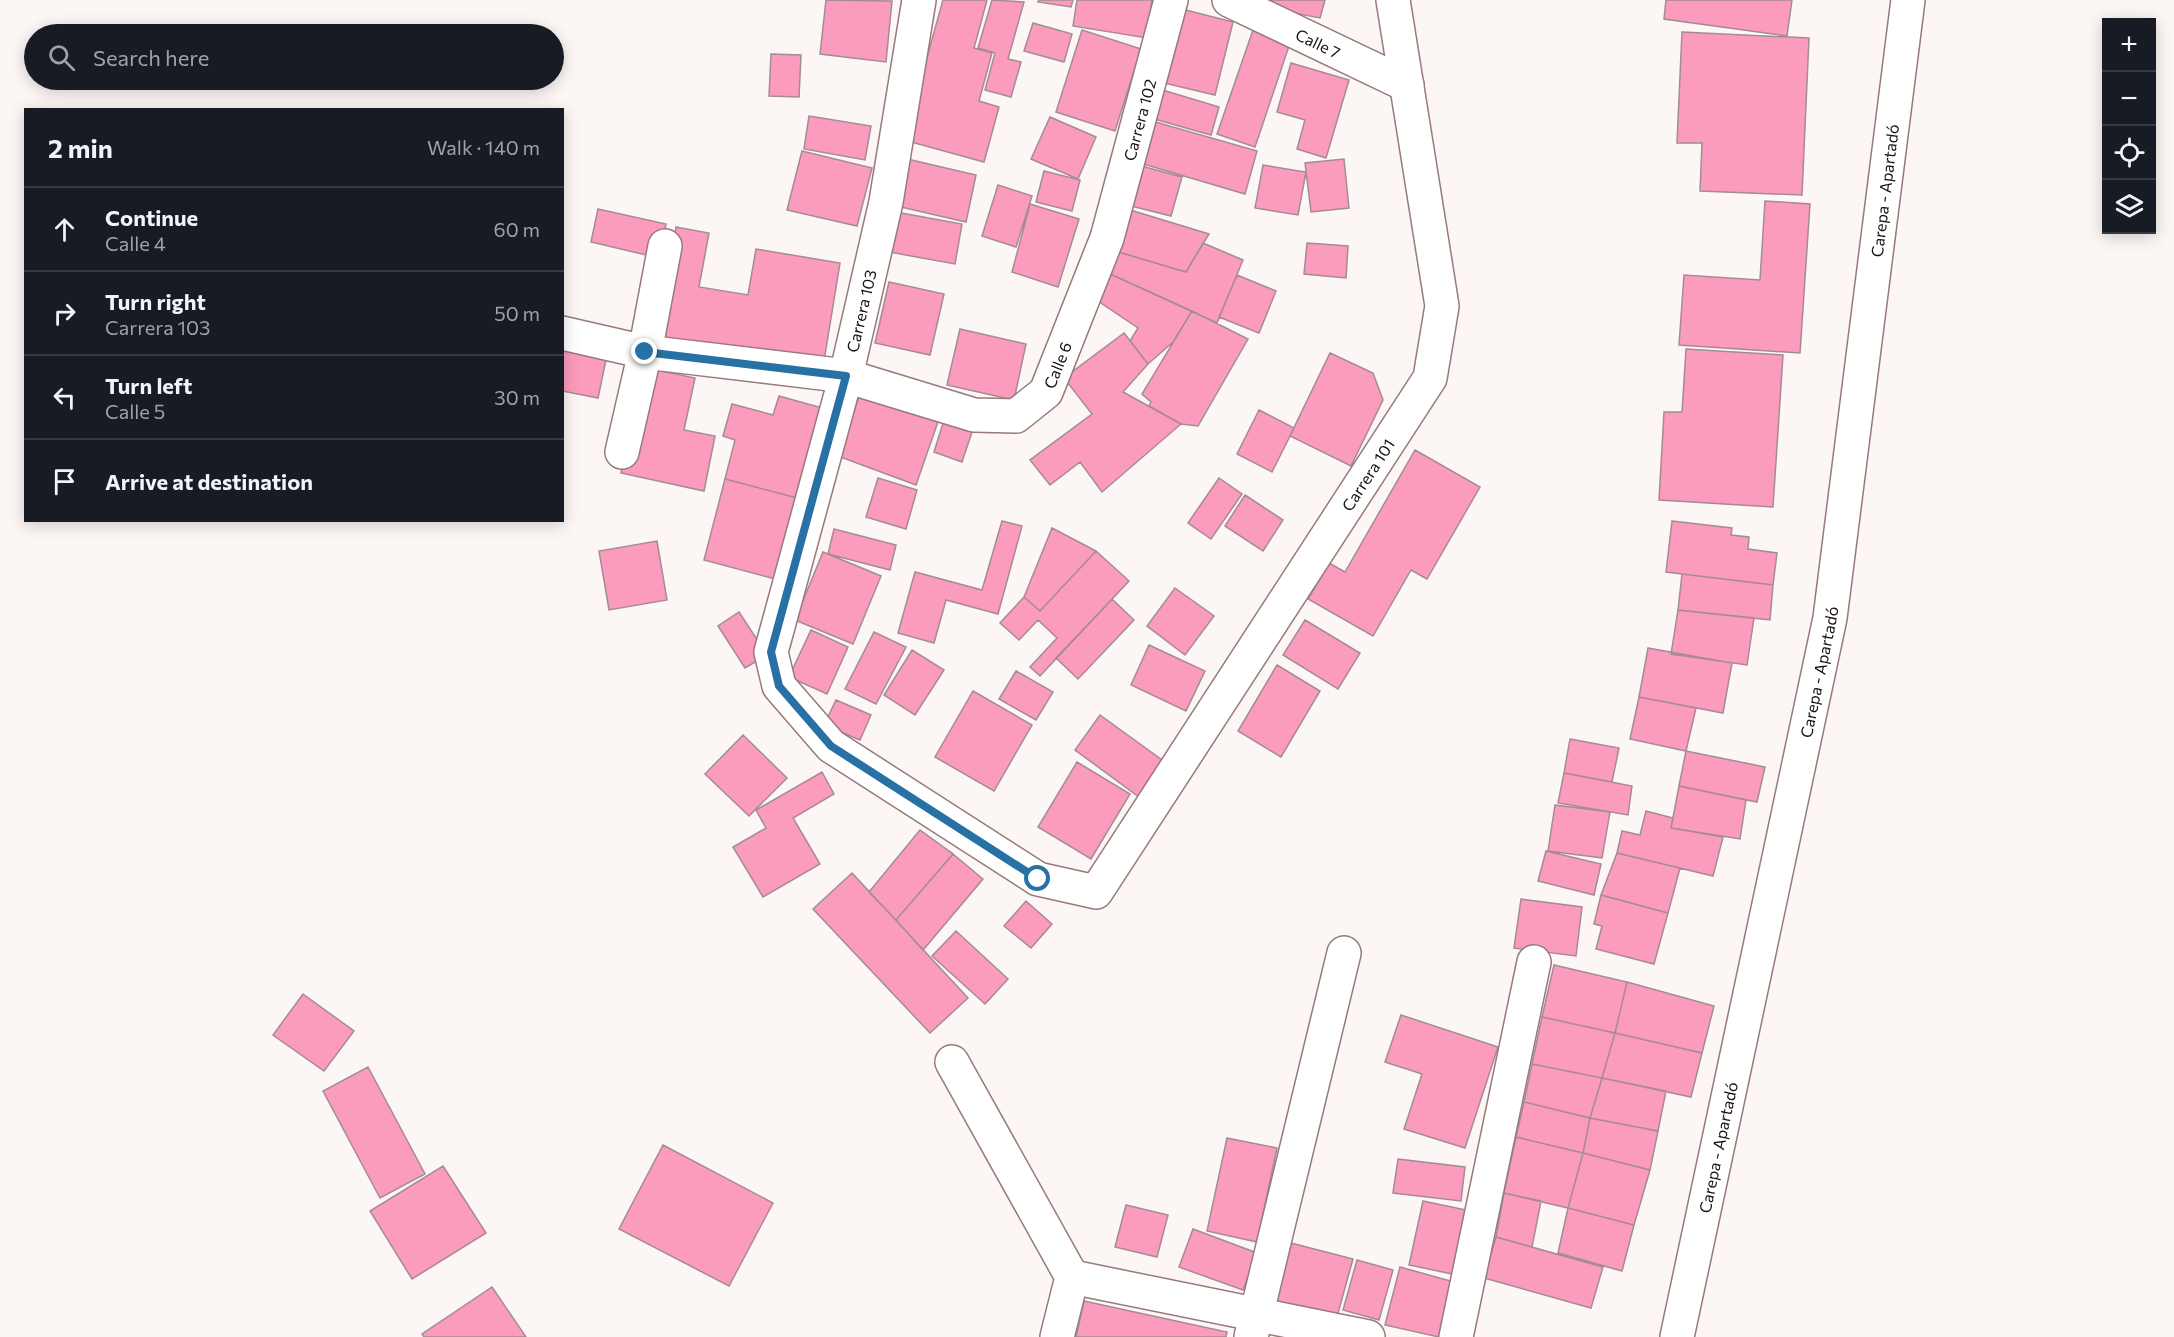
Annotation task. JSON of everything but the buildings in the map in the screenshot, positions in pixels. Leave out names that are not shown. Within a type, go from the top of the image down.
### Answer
[{"type":"street","name":"Carrera 103","points":[[771,652],[846,376],[886,202],[919,0]]},
{"type":"street","name":"Carrera 102","points":[[1107,238],[1171,0]]},
{"type":"street","name":"Calle 7","points":[[1229,0],[1407,85]]},
{"type":"street","name":"Carrera 101","points":[[771,652],[779,686],[831,746],[1038,879],[1096,892],[1430,378],[1442,306],[1393,0]]},
{"type":"street","name":"Carepa - Apartadó","points":[[1677,1337],[1830,618],[1908,0]]},
{"type":"street","name":"Calle 6","points":[[564,333],[645,352],[846,376],[974,415],[1016,416],[1046,392],[1107,238]]},
{"type":"street","points":[[622,452],[645,352],[665,246]]},
{"type":"street","points":[[1254,1326],[1344,953]]},
{"type":"street","points":[[1456,1337],[1534,962]]},
{"type":"street","points":[[952,1062],[1072,1277],[1057,1337]]},
{"type":"street","points":[[1072,1277],[1254,1326],[1368,1337]]},
{"type":"route","points":[[645,352],[846,376],[771,652],[779,686],[831,746],[1038,879]]}]
